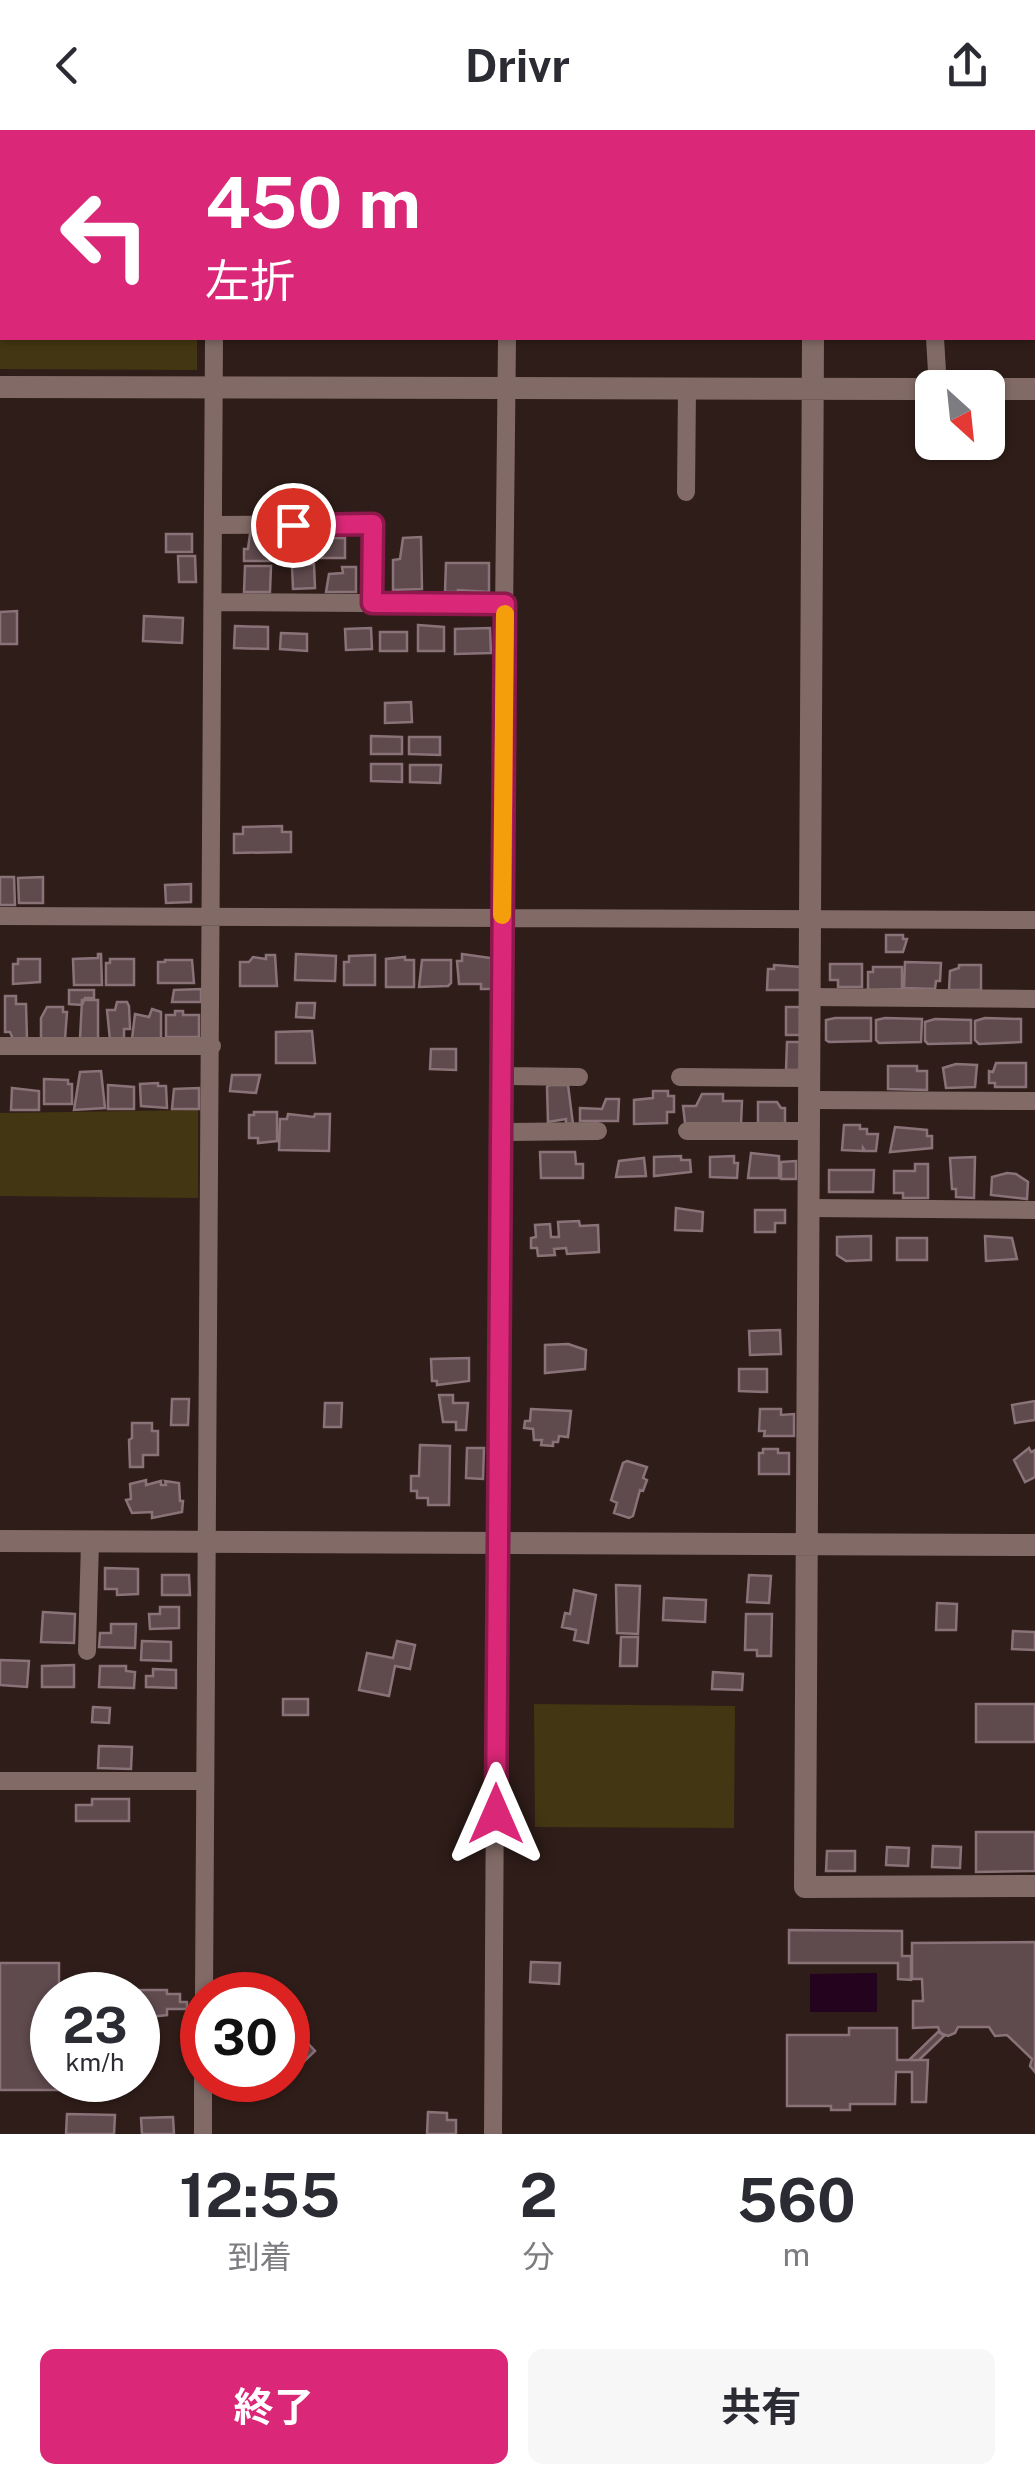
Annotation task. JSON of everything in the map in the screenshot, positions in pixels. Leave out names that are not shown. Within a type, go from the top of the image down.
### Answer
[{"type":"street","points":[[204,1972],[214,340]]},
{"type":"street","points":[[493,2134],[508,340]]},
{"type":"street","points":[[813,340],[805,1888],[1035,1886]]},
{"type":"street","points":[[935,370],[936,340]]},
{"type":"street","points":[[0,387],[915,388]]},
{"type":"street","points":[[686,492],[688,388]]},
{"type":"street","points":[[1005,389],[1035,389]]},
{"type":"street","points":[[213,525],[373,524],[372,603]]},
{"type":"street","points":[[212,602],[505,604]]},
{"type":"street","points":[[0,916],[1035,920]]},
{"type":"street","points":[[810,996],[1035,999]]},
{"type":"street","points":[[0,1046],[212,1046]]},
{"type":"street","points":[[499,1076],[579,1077]]},
{"type":"street","points":[[680,1077],[809,1089],[1035,1101]]},
{"type":"street","points":[[499,1132],[598,1131]]},
{"type":"street","points":[[687,1131],[810,1131]]},
{"type":"street","points":[[810,1208],[1035,1210]]},
{"type":"street","points":[[0,1541],[1035,1546]]},
{"type":"street","points":[[87,1651],[90,1542]]},
{"type":"street","points":[[0,1781],[205,1781]]},
{"type":"street","points":[[203,2134],[204,2102]]},
{"type":"shaded area","points":[[0,340],[197,340],[197,370],[0,369]]},
{"type":"shaded area","points":[[198,1110],[198,1198],[0,1196],[0,1113]]},
{"type":"shaded area","points":[[534,1704],[735,1706],[734,1828],[535,1827]]},
{"type":"shaded area","points":[[877,1973],[877,2012],[810,2012],[810,1974]]},
{"type":"building","points":[[166,534],[192,534],[192,552],[166,552]]},
{"type":"building","points":[[250,534],[271,534],[271,561],[244,561]]},
{"type":"building","points":[[315,537],[315,560],[286,560],[285,538]]},
{"type":"building","points":[[421,537],[422,589],[393,590],[393,560],[400,559],[403,538]]},
{"type":"building","points":[[321,538],[345,538],[345,558],[320,558]]},
{"type":"building","points":[[178,556],[195,556],[196,582],[179,582]]},
{"type":"building","points":[[446,563],[489,563],[489,592],[445,592]]},
{"type":"building","points":[[314,564],[315,588],[293,589],[292,566]]},
{"type":"building","points":[[245,566],[271,566],[270,592],[244,592]]},
{"type":"building","points":[[342,567],[356,567],[356,592],[326,592],[329,574],[343,573]]},
{"type":"building","points":[[17,611],[17,644],[0,644],[0,612]]},
{"type":"building","points":[[144,616],[183,618],[182,643],[143,641]]},
{"type":"building","points":[[418,625],[444,627],[444,651],[418,651]]},
{"type":"building","points":[[235,626],[268,627],[268,649],[234,648]]},
{"type":"building","points":[[371,628],[372,649],[346,650],[345,629]]},
{"type":"building","points":[[490,628],[491,653],[455,654],[455,629]]},
{"type":"building","points":[[380,632],[407,632],[407,651],[380,651]]},
{"type":"building","points":[[281,633],[307,634],[307,651],[280,649]]},
{"type":"building","points":[[411,702],[412,722],[385,723],[385,703]]},
{"type":"building","points":[[371,736],[402,737],[402,754],[371,754]]},
{"type":"building","points":[[409,737],[440,737],[440,755],[409,754]]},
{"type":"building","points":[[371,764],[402,764],[402,782],[371,781]]},
{"type":"building","points":[[410,765],[441,765],[440,783],[410,782]]},
{"type":"building","points":[[282,826],[282,832],[291,832],[291,852],[234,853],[234,834],[243,834],[243,827]]},
{"type":"building","points":[[0,877],[14,877],[15,905],[0,905]]},
{"type":"building","points":[[43,877],[43,903],[19,903],[18,878]]},
{"type":"building","points":[[191,884],[191,902],[166,903],[165,885]]},
{"type":"building","points":[[886,935],[903,935],[907,939],[903,952],[886,952]]},
{"type":"building","points":[[98,954],[102,985],[74,985],[73,959],[98,958]]},
{"type":"building","points":[[296,954],[336,956],[335,981],[295,980]]},
{"type":"building","points":[[462,954],[491,958],[491,989],[481,989],[481,984],[459,984],[457,961],[462,961]]},
{"type":"building","points":[[266,955],[275,955],[277,986],[240,986],[240,962],[249,962],[253,957],[266,959]]},
{"type":"building","points":[[375,955],[375,985],[344,985],[344,962],[349,962],[349,956]]},
{"type":"building","points":[[18,959],[40,959],[40,982],[13,984],[13,964],[18,964]]},
{"type":"building","points":[[110,959],[134,959],[134,985],[106,985],[106,963]]},
{"type":"building","points":[[386,959],[414,960],[414,987],[386,987]]},
{"type":"building","points":[[192,960],[194,983],[158,983],[158,962]]},
{"type":"building","points":[[422,960],[451,960],[451,983],[419,987]]},
{"type":"building","points":[[905,962],[941,963],[940,981],[936,981],[935,989],[904,988]]},
{"type":"building","points":[[830,964],[862,964],[862,987],[838,987],[838,980],[830,980]]},
{"type":"building","points":[[774,965],[801,967],[801,990],[767,990],[768,969],[774,969]]},
{"type":"building","points":[[959,965],[981,965],[981,990],[949,990],[950,971]]},
{"type":"building","points":[[873,967],[902,967],[902,989],[868,990],[868,972],[873,972]]},
{"type":"building","points":[[201,989],[201,1002],[172,1002],[174,990]]},
{"type":"building","points":[[69,990],[94,990],[94,998],[85,998],[82,1005],[69,1004]]},
{"type":"building","points":[[5,996],[16,996],[16,1004],[26,1004],[27,1039],[13,1039],[10,1032],[5,1032]]},
{"type":"building","points":[[82,1000],[98,1000],[98,1039],[80,1039]]},
{"type":"building","points":[[117,1002],[127,1002],[129,1006],[130,1029],[124,1029],[124,1040],[110,1040],[107,1010],[115,1010]]},
{"type":"building","points":[[297,1003],[315,1003],[314,1018],[296,1017]]},
{"type":"building","points":[[47,1007],[63,1007],[63,1012],[67,1012],[65,1039],[41,1039],[41,1018]]},
{"type":"building","points":[[786,1007],[800,1007],[800,1035],[786,1035]]},
{"type":"building","points":[[152,1009],[161,1012],[161,1039],[132,1039],[135,1014],[149,1017]]},
{"type":"building","points":[[175,1011],[199,1015],[199,1037],[166,1037],[166,1015],[175,1015]]},
{"type":"building","points":[[871,1018],[871,1041],[829,1042],[826,1020]]},
{"type":"building","points":[[922,1019],[921,1042],[879,1043],[876,1020]]},
{"type":"building","points":[[1021,1019],[1021,1042],[979,1044],[975,1040],[975,1021]]},
{"type":"building","points":[[971,1020],[971,1043],[928,1044],[925,1022]]},
{"type":"building","points":[[312,1031],[315,1063],[276,1063],[276,1032]]},
{"type":"building","points":[[787,1042],[800,1042],[800,1070],[786,1070]]},
{"type":"building","points":[[431,1049],[456,1049],[456,1070],[430,1069]]},
{"type":"building","points":[[996,1063],[1026,1063],[1026,1087],[995,1087],[995,1083],[989,1083],[989,1071],[993,1072]]},
{"type":"building","points":[[977,1065],[975,1087],[946,1088],[943,1068]]},
{"type":"building","points":[[888,1066],[917,1066],[917,1071],[927,1071],[927,1090],[888,1089]]},
{"type":"building","points":[[101,1071],[105,1108],[74,1110],[80,1072]]},
{"type":"building","points":[[232,1075],[260,1075],[256,1093],[230,1091]]},
{"type":"building","points":[[44,1079],[68,1080],[72,1084],[72,1104],[44,1104]]},
{"type":"building","points":[[140,1084],[166,1086],[167,1108],[141,1106]]},
{"type":"building","points":[[108,1085],[134,1087],[134,1109],[108,1109]]},
{"type":"building","points":[[549,1085],[568,1085],[573,1124],[566,1124],[566,1119],[548,1122]]},
{"type":"building","points":[[12,1088],[39,1091],[39,1110],[11,1110]]},
{"type":"building","points":[[199,1088],[199,1109],[172,1109],[174,1089]]},
{"type":"building","points":[[653,1091],[668,1091],[668,1096],[674,1096],[674,1112],[667,1112],[667,1123],[634,1124],[634,1100],[653,1098]]},
{"type":"building","points":[[702,1094],[723,1094],[723,1101],[742,1101],[741,1124],[685,1123],[683,1106],[696,1106]]},
{"type":"building","points":[[606,1099],[619,1099],[618,1121],[580,1121],[580,1108],[602,1109]]},
{"type":"building","points":[[758,1102],[777,1102],[785,1108],[785,1124],[758,1123]]},
{"type":"building","points":[[277,1112],[277,1141],[258,1143],[258,1138],[249,1138],[249,1115]]},
{"type":"building","points":[[288,1114],[330,1114],[329,1151],[279,1150],[280,1119],[287,1119]]},
{"type":"building","points":[[844,1125],[860,1125],[860,1129],[867,1129],[867,1134],[878,1134],[876,1151],[842,1150]]},
{"type":"building","points":[[895,1127],[927,1130],[927,1136],[932,1136],[932,1148],[890,1152]]},
{"type":"building","points":[[540,1152],[575,1152],[576,1164],[583,1164],[583,1178],[541,1178]]},
{"type":"building","points":[[751,1153],[779,1156],[779,1178],[748,1178]]},
{"type":"building","points":[[681,1156],[681,1160],[690,1160],[691,1172],[654,1176],[654,1157]]},
{"type":"building","points":[[734,1156],[734,1163],[738,1163],[737,1178],[710,1177],[710,1157]]},
{"type":"building","points":[[975,1157],[974,1198],[956,1197],[950,1158]]},
{"type":"building","points":[[644,1158],[646,1176],[616,1177],[619,1161]]},
{"type":"building","points":[[796,1161],[796,1179],[781,1179],[781,1162]]},
{"type":"building","points":[[915,1164],[928,1164],[928,1198],[903,1198],[903,1193],[894,1193],[894,1171],[915,1171]]},
{"type":"building","points":[[829,1170],[874,1170],[873,1192],[829,1192]]},
{"type":"building","points":[[1007,1173],[1028,1182],[1027,1199],[991,1195],[992,1177]]},
{"type":"building","points":[[676,1208],[703,1212],[702,1231],[675,1230]]},
{"type":"building","points":[[755,1210],[785,1210],[785,1223],[775,1223],[775,1232],[755,1232]]},
{"type":"building","points":[[579,1221],[580,1226],[598,1225],[599,1252],[567,1254],[566,1248],[554,1249],[555,1255],[538,1256],[537,1248],[531,1248],[531,1238],[536,1237],[535,1225],[550,1224],[551,1237],[559,1237],[558,1222]]},
{"type":"building","points":[[871,1236],[871,1260],[846,1261],[837,1255],[837,1237]]},
{"type":"building","points":[[985,1236],[1012,1238],[1017,1259],[986,1261]]},
{"type":"building","points":[[897,1238],[927,1238],[927,1260],[897,1260]]},
{"type":"building","points":[[780,1330],[781,1354],[750,1355],[749,1331]]},
{"type":"building","points":[[568,1344],[586,1350],[585,1369],[545,1373],[545,1345]]},
{"type":"building","points":[[469,1358],[469,1381],[437,1385],[437,1381],[432,1381],[431,1359]]},
{"type":"building","points":[[739,1369],[767,1369],[767,1392],[739,1391]]},
{"type":"building","points":[[439,1395],[453,1395],[453,1403],[468,1403],[466,1430],[456,1430],[456,1422],[443,1422]]},
{"type":"building","points":[[172,1399],[189,1399],[188,1425],[171,1425]]},
{"type":"building","points":[[1035,1401],[1035,1420],[1015,1423],[1012,1405]]},
{"type":"building","points":[[325,1403],[342,1403],[341,1427],[324,1427]]},
{"type":"building","points":[[531,1409],[571,1411],[568,1437],[559,1436],[553,1446],[534,1440],[533,1429],[524,1428],[525,1421],[530,1421]]},
{"type":"building","points":[[760,1409],[781,1409],[781,1415],[794,1414],[794,1436],[764,1436],[765,1431],[759,1431]]},
{"type":"building","points":[[132,1423],[152,1423],[152,1431],[158,1431],[158,1455],[143,1455],[143,1467],[130,1467]]},
{"type":"building","points":[[420,1445],[450,1446],[449,1505],[428,1505],[428,1498],[417,1498],[417,1491],[411,1491],[411,1476],[419,1476]]},
{"type":"building","points":[[467,1448],[484,1448],[483,1479],[466,1478]]},
{"type":"building","points":[[1029,1448],[1031,1452],[1035,1450],[1035,1477],[1025,1482],[1014,1460]]},
{"type":"building","points":[[763,1449],[789,1453],[789,1474],[759,1474],[759,1453]]},
{"type":"building","points":[[627,1461],[647,1467],[643,1478],[647,1480],[629,1518],[614,1513],[617,1503],[611,1500]]},
{"type":"building","points":[[146,1480],[146,1485],[161,1481],[161,1485],[166,1485],[165,1481],[179,1483],[182,1512],[152,1518],[152,1512],[132,1513],[126,1500],[131,1499],[130,1484]]},
{"type":"building","points":[[105,1568],[138,1569],[138,1594],[117,1595],[117,1589],[105,1589]]},
{"type":"building","points":[[162,1575],[189,1575],[190,1595],[162,1595]]},
{"type":"building","points":[[749,1575],[771,1576],[769,1603],[747,1602]]},
{"type":"building","points":[[616,1585],[640,1586],[638,1634],[617,1633]]},
{"type":"building","points":[[574,1590],[596,1595],[588,1643],[574,1640],[576,1630],[562,1627],[565,1613],[570,1614]]},
{"type":"building","points":[[664,1598],[706,1600],[705,1622],[663,1620]]},
{"type":"building","points":[[937,1603],[957,1604],[956,1630],[936,1630]]},
{"type":"building","points":[[160,1607],[179,1607],[179,1628],[150,1629],[149,1614],[160,1614]]},
{"type":"building","points":[[43,1612],[75,1614],[74,1643],[41,1642]]},
{"type":"building","points":[[746,1614],[772,1614],[771,1656],[757,1656],[757,1650],[745,1650]]},
{"type":"building","points":[[111,1624],[136,1624],[135,1648],[99,1647],[100,1633],[111,1633]]},
{"type":"building","points":[[1013,1631],[1035,1632],[1035,1650],[1012,1649]]},
{"type":"building","points":[[621,1637],[638,1637],[637,1666],[620,1666]]},
{"type":"building","points":[[142,1641],[171,1642],[171,1661],[141,1660]]},
{"type":"building","points":[[397,1641],[415,1645],[410,1669],[395,1666],[389,1696],[359,1690],[367,1653],[393,1658]]},
{"type":"building","points":[[0,1660],[29,1661],[27,1687],[0,1685]]},
{"type":"building","points":[[74,1665],[74,1687],[42,1687],[42,1666]]},
{"type":"building","points":[[100,1666],[126,1666],[126,1671],[135,1672],[134,1688],[99,1687]]},
{"type":"building","points":[[153,1669],[176,1670],[176,1688],[146,1687],[146,1676],[153,1676]]},
{"type":"building","points":[[713,1672],[743,1674],[742,1690],[712,1689]]},
{"type":"building","points":[[283,1699],[308,1699],[308,1715],[283,1715]]},
{"type":"building","points":[[976,1704],[1035,1704],[1035,1742],[976,1742]]},
{"type":"building","points":[[93,1707],[110,1708],[109,1723],[92,1722]]},
{"type":"building","points":[[99,1746],[132,1747],[131,1769],[98,1768]]},
{"type":"building","points":[[92,1799],[129,1799],[129,1821],[76,1821],[76,1805],[92,1805]]},
{"type":"building","points":[[976,1832],[1035,1832],[1035,1871],[976,1872]]},
{"type":"building","points":[[933,1846],[961,1847],[960,1868],[932,1867]]},
{"type":"building","points":[[887,1847],[909,1848],[908,1866],[886,1865]]},
{"type":"building","points":[[827,1851],[855,1851],[855,1871],[826,1871]]},
{"type":"building","points":[[789,1930],[902,1931],[902,1956],[911,1956],[911,1980],[898,1979],[898,1963],[789,1963]]},
{"type":"building","points":[[1035,1942],[1035,2072],[1030,2066],[1032,2059],[1007,2035],[995,2036],[989,2027],[958,2027],[948,2036],[940,2033],[938,2027],[913,2028],[913,2001],[923,2001],[922,1979],[912,1979],[912,1943]]},
{"type":"building","points":[[531,1962],[560,1963],[559,1984],[530,1982]]},
{"type":"building","points":[[0,1963],[59,1963],[59,1972],[30,1972],[30,2090],[0,2090]]},
{"type":"building","points":[[160,1990],[180,1994],[180,2009],[167,2009],[167,2015],[160,2016]]},
{"type":"building","points":[[849,2028],[897,2028],[897,2060],[928,2060],[926,2102],[912,2102],[912,2072],[896,2072],[895,2104],[850,2104],[850,2110],[787,2106],[787,2035],[849,2035]]},
{"type":"building","points":[[939,2031],[944,2036],[919,2060],[909,2060]]},
{"type":"building","points":[[428,2112],[447,2113],[447,2120],[456,2120],[456,2134],[427,2134]]},
{"type":"building","points":[[67,2114],[115,2115],[114,2134],[66,2134]]},
{"type":"building","points":[[173,2117],[174,2134],[142,2134],[141,2118]]},
{"type":"slow traffic","points":[[502,915],[505,614]]},
{"type":"route","points":[[293,525],[373,524],[372,603],[505,604],[496,1814]]}]
